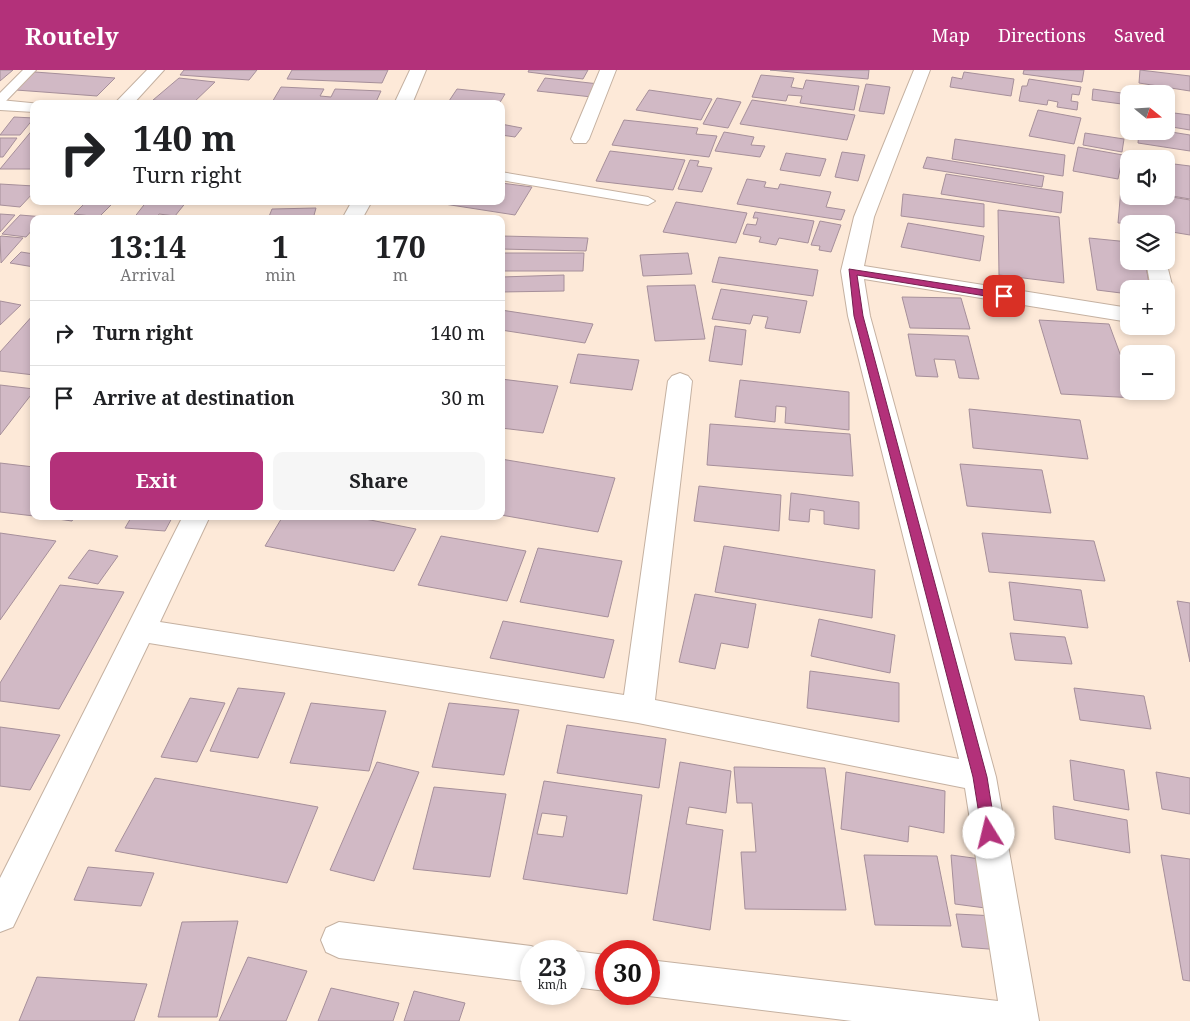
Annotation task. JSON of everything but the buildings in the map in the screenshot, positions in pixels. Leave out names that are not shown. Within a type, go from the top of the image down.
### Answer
[{"type":"street","points":[[127,100],[156,70]]},
{"type":"street","points":[[405,100],[418,70]]},
{"type":"street","points":[[580,139],[608,70]]},
{"type":"street","points":[[922,70],[864,217],[852,271],[859,316],[980,777],[1020,1021]]},
{"type":"street","points":[[0,105],[30,107]]},
{"type":"street","points":[[852,271],[1120,314]]},
{"type":"street","points":[[638,710],[680,381]]},
{"type":"street","points":[[0,916],[195,520]]},
{"type":"street","points":[[140,630],[638,710],[980,777]]},
{"type":"street","points":[[338,940],[520,963]]},
{"type":"street","points":[[660,979],[1009,1021]]},
{"type":"lane","points":[[0,100],[30,70]]},
{"type":"lane","points":[[505,177],[648,201]]},
{"type":"route","points":[[989,833],[980,777],[859,316],[852,271],[1004,296]]}]
